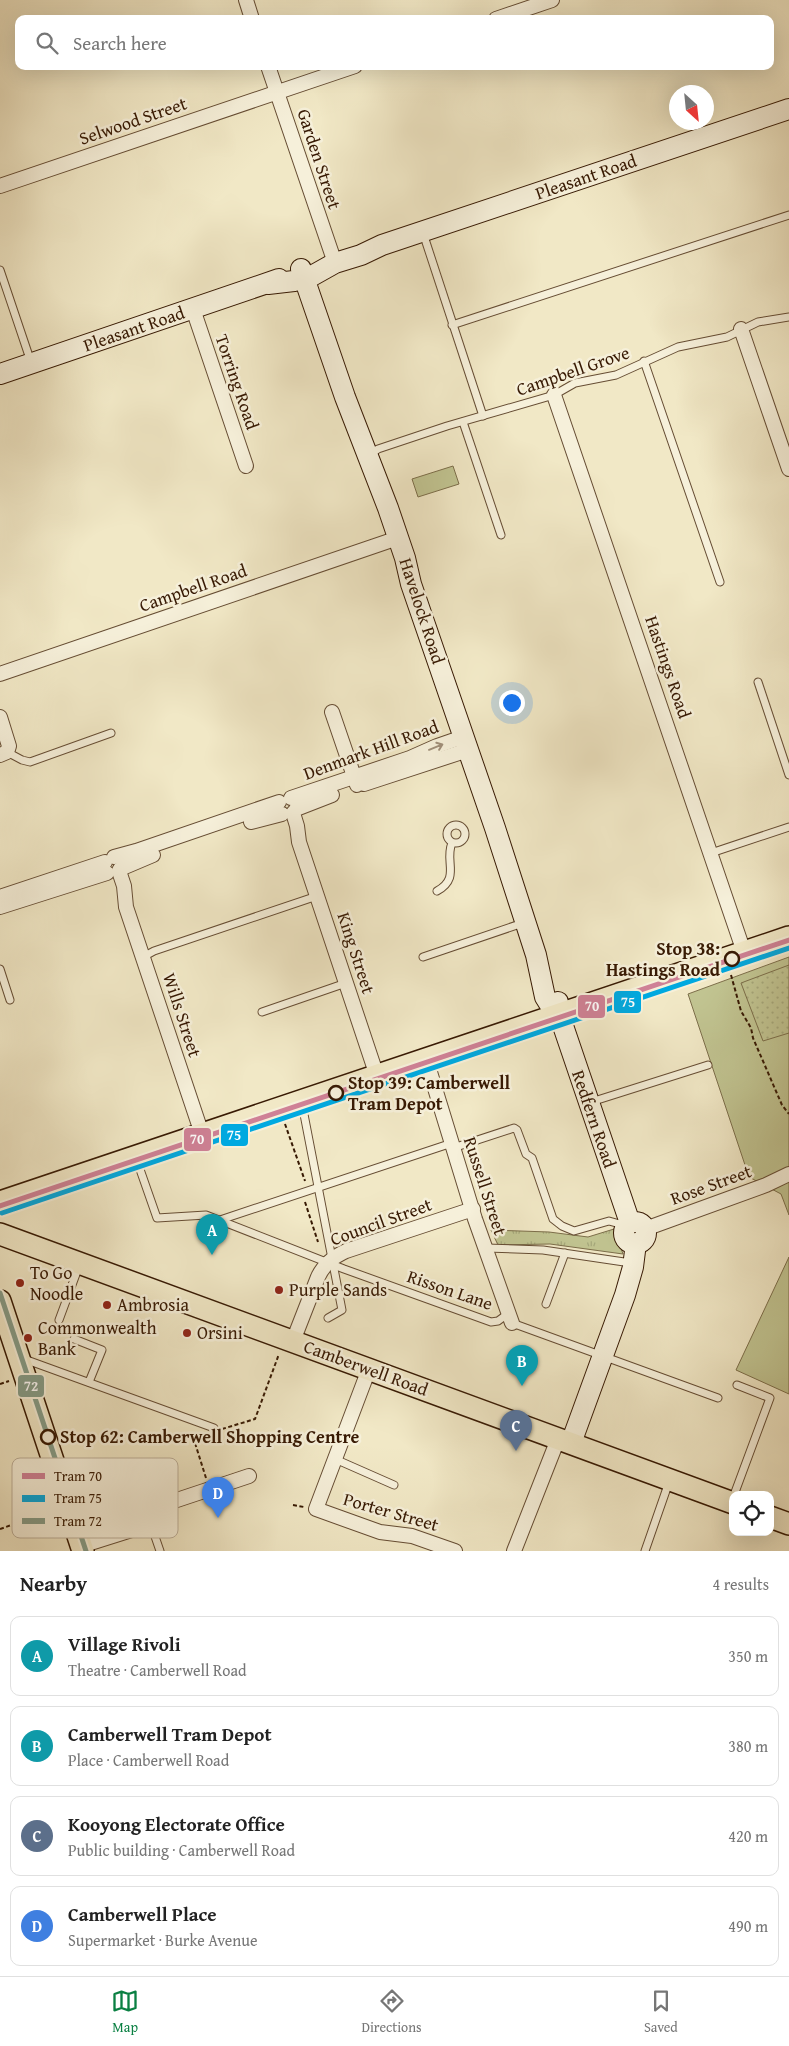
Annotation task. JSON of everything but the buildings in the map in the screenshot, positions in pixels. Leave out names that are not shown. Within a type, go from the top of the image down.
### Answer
[{"type":"main road","points":[[0,1202],[789,937]]},
{"type":"main road","name":"Camberwell Road","points":[[0,1234],[670,1480],[729,1498]]},
{"type":"main road","points":[[0,1301],[52,1458]]},
{"type":"main road","points":[[774,1518],[789,1524]]},
{"type":"street","points":[[246,0],[251,15]]},
{"type":"street","points":[[508,15],[552,0]]},
{"type":"street","name":"Garden Street","points":[[269,70],[333,258]]},
{"type":"street","name":"Selwood Street","points":[[0,186],[343,70]]},
{"type":"street","name":"Pleasant Road","points":[[0,374],[303,274],[333,258],[423,232],[789,109]]},
{"type":"street","name":"Havelock Road","points":[[303,274],[367,457],[398,538],[411,584],[495,828],[536,955],[559,1004],[559,1014]]},
{"type":"street","name":"Torring Road","points":[[193,309],[246,466]]},
{"type":"street","points":[[741,329],[789,469]]},
{"type":"street","name":"Hastings Road","points":[[554,395],[744,952]]},
{"type":"street","name":"Campbell Road","points":[[0,674],[398,538]]},
{"type":"street","points":[[332,712],[356,782]]},
{"type":"street","points":[[0,717],[9,743],[3,754]]},
{"type":"street","name":"Denmark Hill Road","points":[[0,907],[112,868],[136,852],[317,800],[356,782],[465,743]]},
{"type":"street","name":"King Street","points":[[288,809],[297,826],[299,842],[377,1076]]},
{"type":"street","name":"Denmark Hill Road","points":[[0,897],[112,868]]},
{"type":"street","name":"Wills Street","points":[[112,868],[124,886],[126,906],[202,1134]]},
{"type":"street","name":"Redfern Road","points":[[559,1014],[634,1230],[634,1264],[603,1355],[564,1441]]},
{"type":"street","name":"Russell Street","points":[[426,1059],[486,1248],[511,1318]]},
{"type":"street","name":"Rose Street","points":[[634,1230],[718,1203],[789,1174]]},
{"type":"street","name":"Council Street","points":[[289,1340],[318,1277],[329,1261],[346,1251],[474,1209]]},
{"type":"street","points":[[335,1460],[369,1369]]},
{"type":"street","points":[[514,1551],[564,1441]]},
{"type":"street","name":"Porter Street","points":[[335,1460],[316,1508],[380,1532],[412,1536],[455,1551]]},
{"type":"street","points":[[178,1500],[249,1476]]},
{"type":"street","points":[[82,1549],[110,1538]]},
{"type":"lane","points":[[452,325],[789,215]]},
{"type":"lane","points":[[423,232],[483,416]]},
{"type":"lane","points":[[0,270],[31,363]]},
{"type":"lane","name":"Campbell Grove","points":[[367,457],[378,449],[554,395],[575,383],[616,375],[678,347],[727,337],[758,322],[789,318]]},
{"type":"lane","points":[[644,361],[720,582]]},
{"type":"lane","points":[[463,422],[501,535]]},
{"type":"lane","points":[[758,682],[789,775]]},
{"type":"lane","points":[[3,754],[30,762],[111,733]]},
{"type":"lane","points":[[711,853],[789,827]]},
{"type":"lane","points":[[437,891],[446,886],[449,880],[451,869],[449,850],[452,843]]},
{"type":"lane","points":[[143,957],[154,951],[317,896]]},
{"type":"lane","points":[[423,957],[526,922]]},
{"type":"lane","points":[[0,969],[10,1000]]},
{"type":"lane","points":[[262,1012],[346,983]]},
{"type":"lane","points":[[589,1103],[708,1064]]},
{"type":"lane","points":[[302,1101],[329,1261],[342,1310],[328,1318]]},
{"type":"lane","points":[[220,1220],[305,1191],[514,1128],[517,1130],[526,1154],[532,1158],[553,1219],[566,1229],[574,1231],[610,1221],[634,1230]]},
{"type":"lane","name":"Risson Lane","points":[[136,1157],[157,1218],[206,1216],[220,1220],[491,1322],[511,1318],[718,1398]]},
{"type":"lane","points":[[486,1248],[543,1250],[634,1264]]},
{"type":"lane","points":[[546,1304],[565,1253]]},
{"type":"lane","points":[[59,1320],[80,1263]]},
{"type":"lane","points":[[74,1339],[102,1350],[89,1382]]},
{"type":"lane","points":[[19,1357],[214,1428]]},
{"type":"lane","points":[[736,1491],[770,1398],[737,1385]]},
{"type":"lane","points":[[335,1460],[394,1485]]},
{"type":"lane","points":[[645,1551],[670,1480]]},
{"type":"lane","points":[[156,1538],[160,1551]]},
{"type":"path","points":[[731,975],[741,1011],[751,1028],[753,1038],[782,1105],[789,1114]]},
{"type":"path","points":[[283,1123],[285,1124],[321,1250],[329,1261]]},
{"type":"path","points":[[216,1508],[195,1443],[222,1429],[255,1420],[289,1340]]},
{"type":"path","points":[[0,1384],[10,1381]]},
{"type":"path","points":[[0,1529],[12,1525]]},
{"type":"green space","points":[[453,466],[459,484],[418,497],[412,479]]},
{"type":"green space","points":[[789,957],[789,1215],[781,1194],[749,1177],[688,994]]},
{"type":"green space","points":[[789,965],[789,1033],[763,1041],[741,983]]},
{"type":"green space","points":[[614,1229],[623,1254],[550,1244],[498,1245],[491,1230],[549,1232],[588,1237]]},
{"type":"green space","points":[[789,1257],[789,1394],[736,1370]]},
{"type":"tram line","name":"70","points":[[0,1206],[789,940]]},
{"type":"tram line","name":"75","points":[[2,1213],[789,948]]},
{"type":"tram line","name":"72","points":[[0,1293],[55,1458]]},
{"type":"tram line","points":[[0,1304],[12,1329]]},
{"type":"tram line","name":"72","points":[[82,1538],[86,1551]]},
{"type":"place","name":"Stop 38: Hastings Road","points":[[732,959]]},
{"type":"place","name":"Stop 39: Camberwell Tram Depot","points":[[336,1093]]},
{"type":"place","name":"Village Rivoli","points":[[212,1255]]},
{"type":"place","name":"To Go Noodle","points":[[20,1283]]},
{"type":"place","name":"Purple Sands","points":[[279,1290]]},
{"type":"place","name":"Ambrosia","points":[[107,1305]]},
{"type":"place","name":"Orsini","points":[[187,1333]]},
{"type":"place","name":"Commonwealth Bank","points":[[28,1338]]},
{"type":"place","name":"Camberwell Tram Depot","points":[[522,1386]]},
{"type":"place","name":"Stop 62: Camberwell Shopping Centre","points":[[48,1437]]},
{"type":"place","name":"Kooyong Electorate Office","points":[[516,1451]]},
{"type":"place","name":"Camberwell Place","points":[[218,1518]]}]
